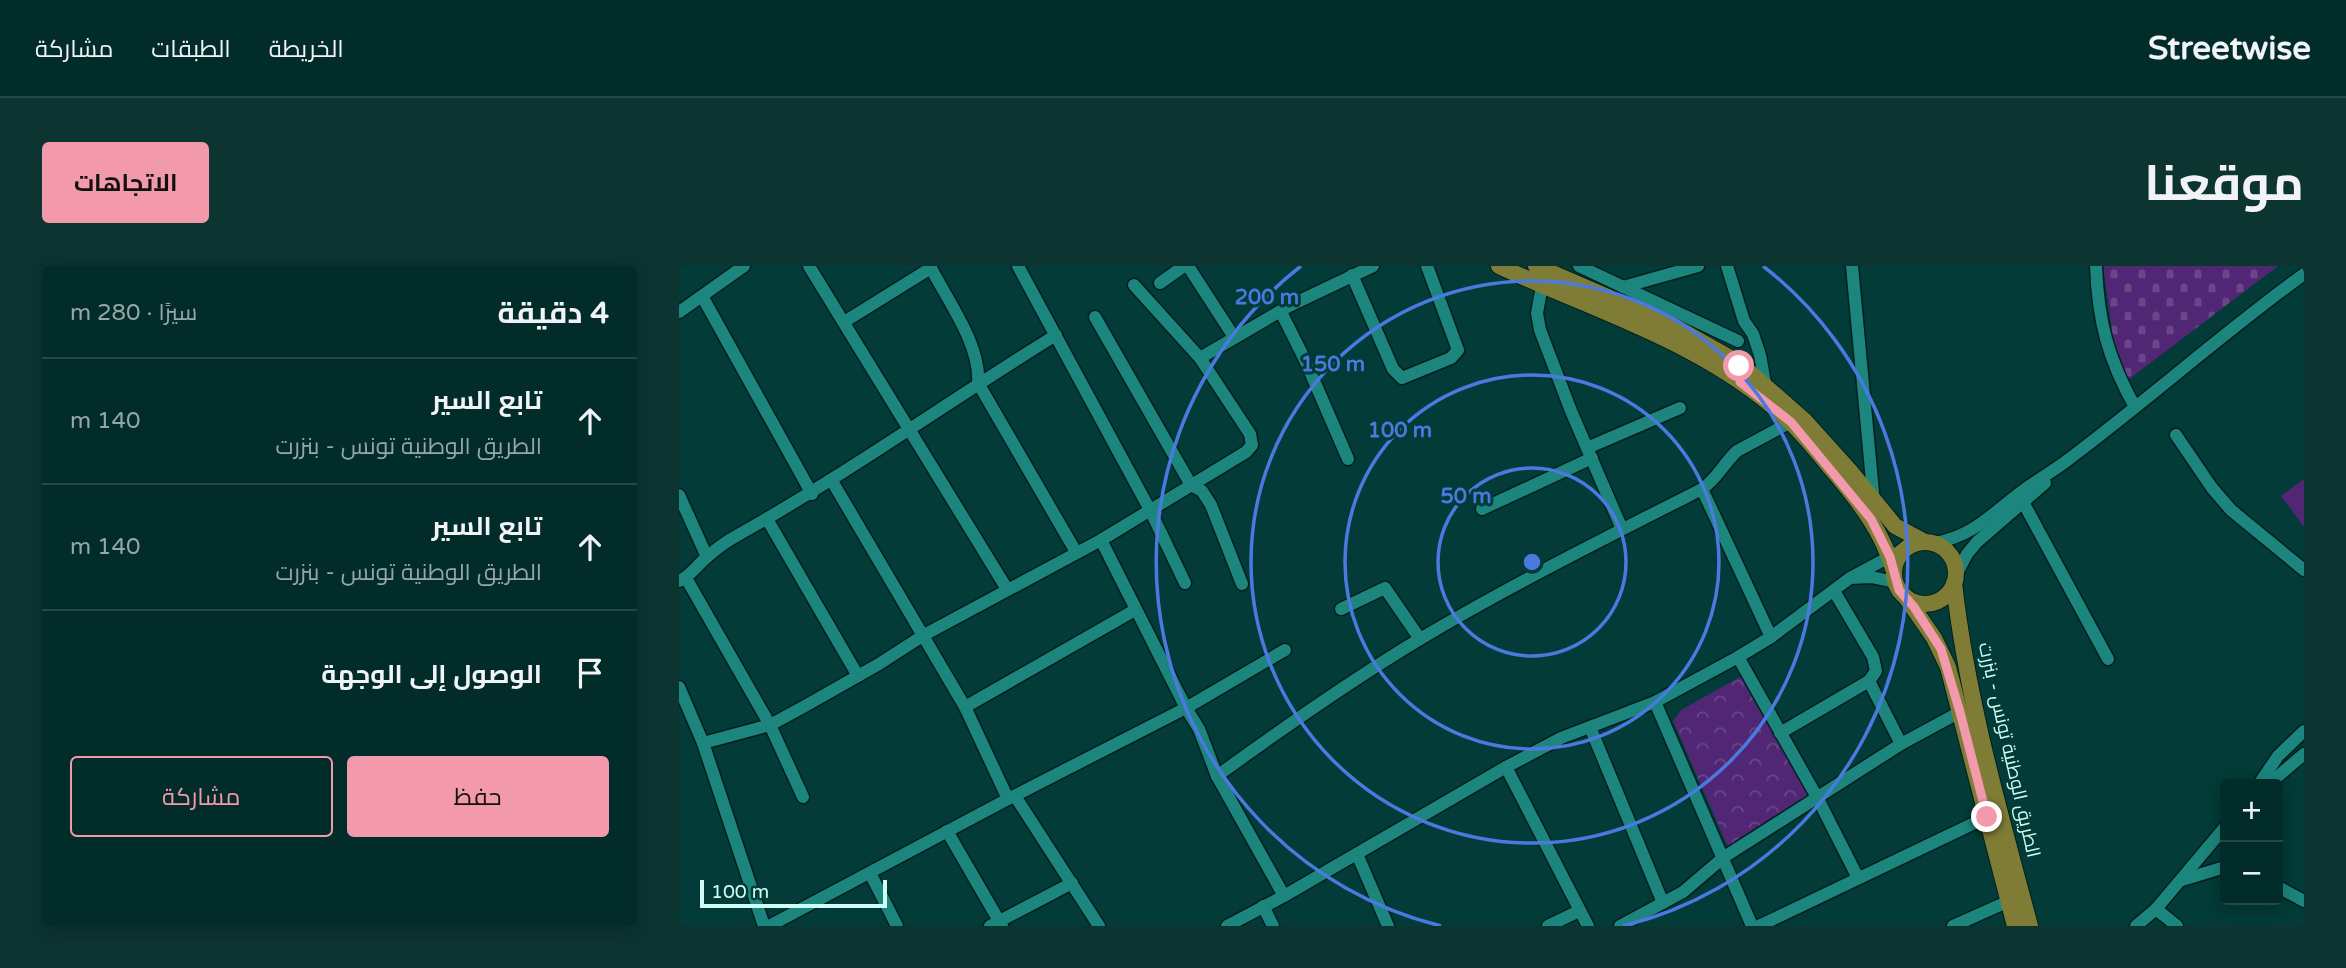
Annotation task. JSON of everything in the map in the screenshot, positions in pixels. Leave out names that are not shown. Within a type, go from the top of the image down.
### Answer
[{"type":"main road","points":[[1499,266],[1658,333],[1740,382],[1791,422],[1871,519],[1905,596],[1913,601],[1933,602],[1949,591],[1954,580],[1955,566],[1944,548],[1895,526],[1805,421],[1739,363],[1668,323],[1536,266]]},
{"type":"main road","points":[[1893,570],[1899,555],[1906,548],[1930,543]]},
{"type":"main road","name":"الطريق الوطنية تونس - بنزرت","points":[[1954,580],[1959,627],[1979,727],[2030,926]]},
{"type":"main road","name":"الطريق الوطنية تونس - بنزرت","points":[[1905,596],[1941,649],[2015,926]]},
{"type":"street","points":[[679,312],[744,266]]},
{"type":"street","points":[[809,266],[1007,589]]},
{"type":"street","points":[[1018,266],[1150,510],[1185,583]]},
{"type":"street","points":[[1160,283],[1186,266],[1234,337]]},
{"type":"street","points":[[1200,358],[1281,312],[1373,266]]},
{"type":"street","points":[[1352,275],[1393,369],[1402,378],[1451,358],[1458,350],[1427,266]]},
{"type":"street","points":[[1579,266],[1601,271],[1623,286],[1738,341]]},
{"type":"street","points":[[1623,286],[1698,266]]},
{"type":"street","points":[[1727,266],[1744,321],[1753,334],[1760,355],[1768,404]]},
{"type":"street","points":[[1852,266],[1874,503]]},
{"type":"street","points":[[2096,266],[2100,309],[2111,359],[2135,407]]},
{"type":"street","points":[[844,322],[931,267],[975,351],[978,383],[1076,552]]},
{"type":"street","points":[[1954,580],[1967,554],[1977,542],[2067,461],[2253,311],[2304,274]]},
{"type":"street","points":[[703,743],[770,725],[880,664],[923,635],[1101,540],[1246,452],[1252,445],[1250,434],[1200,358],[1134,285]]},
{"type":"street","points":[[1542,286],[1538,321],[1571,411],[1622,529]]},
{"type":"street","points":[[702,296],[812,494]]},
{"type":"street","points":[[1281,312],[1348,458]]},
{"type":"street","points":[[1095,317],[1191,485],[1202,491],[1211,505],[1243,584]]},
{"type":"street","points":[[1740,382],[1738,341],[1744,321]]},
{"type":"street","points":[[803,797],[770,725],[682,580],[707,557],[737,536],[812,494],[978,383],[1056,335]]},
{"type":"street","points":[[1482,509],[1680,408]]},
{"type":"street","points":[[1217,776],[1317,704],[1420,639],[1622,529],[1702,489],[1713,482],[1737,452],[1791,422]]},
{"type":"street","points":[[2176,435],[2212,488],[2231,510],[2304,570]]},
{"type":"street","points":[[1930,543],[1957,539],[1970,532],[2026,488],[2067,461]]},
{"type":"street","points":[[832,481],[965,707],[1011,797],[1100,926]]},
{"type":"street","points":[[1702,489],[1771,636]]},
{"type":"street","points":[[679,495],[707,557]]},
{"type":"street","points":[[2023,502],[2108,659]]},
{"type":"street","points":[[767,519],[858,676]]},
{"type":"street","points":[[1101,540],[1199,729],[1217,776],[1284,896]]},
{"type":"street","points":[[1850,578],[1871,577],[1893,570]]},
{"type":"street","points":[[1227,926],[1561,737],[1655,702],[1738,657],[1850,578],[1893,570]]},
{"type":"street","points":[[1341,609],[1385,588],[1420,639]]},
{"type":"street","points":[[1780,733],[1869,681],[1876,671],[1873,657],[1834,591]]},
{"type":"street","points":[[965,707],[1135,610]]},
{"type":"street","points":[[679,687],[703,743],[767,926],[1186,708],[1285,649]]},
{"type":"street","points":[[1738,657],[1859,878]]},
{"type":"street","points":[[1869,681],[1901,744]]},
{"type":"street","points":[[1655,702],[1752,926]]},
{"type":"street","points":[[1620,926],[1642,921],[1663,903],[1683,892],[1724,857],[1901,744],[1960,712]]},
{"type":"street","points":[[1590,727],[1663,903]]},
{"type":"street","points":[[2262,779],[2278,756],[2304,731]]},
{"type":"street","points":[[2275,779],[2304,754]]},
{"type":"street","points":[[1506,767],[1588,926]]},
{"type":"street","points":[[1759,926],[1987,817]]},
{"type":"street","points":[[947,831],[997,924],[1072,883]]},
{"type":"street","points":[[2136,926],[2156,909],[2220,833]]},
{"type":"street","points":[[1357,854],[1388,926]]},
{"type":"street","points":[[2181,880],[2220,868]]},
{"type":"street","points":[[870,873],[897,926]]},
{"type":"street","points":[[2283,890],[2304,901]]},
{"type":"street","points":[[1953,926],[2008,901]]},
{"type":"street","points":[[1263,906],[1273,926]]},
{"type":"street","points":[[2156,909],[2177,926]]},
{"type":"street","points":[[1548,926],[1579,911]]},
{"type":"green space","points":[[2103,266],[2278,266],[2128,380],[2113,338]]},
{"type":"green space","points":[[2304,479],[2304,527],[2281,496]]},
{"type":"green space","points":[[1747,673],[1811,799],[1733,848],[1727,845],[1673,721],[1681,710]]},
{"type":"route","points":[[1739,366],[1740,382],[1791,422],[1852,493],[1881,537],[1899,590],[1914,607],[1934,638],[1948,667],[1987,817]]}]
